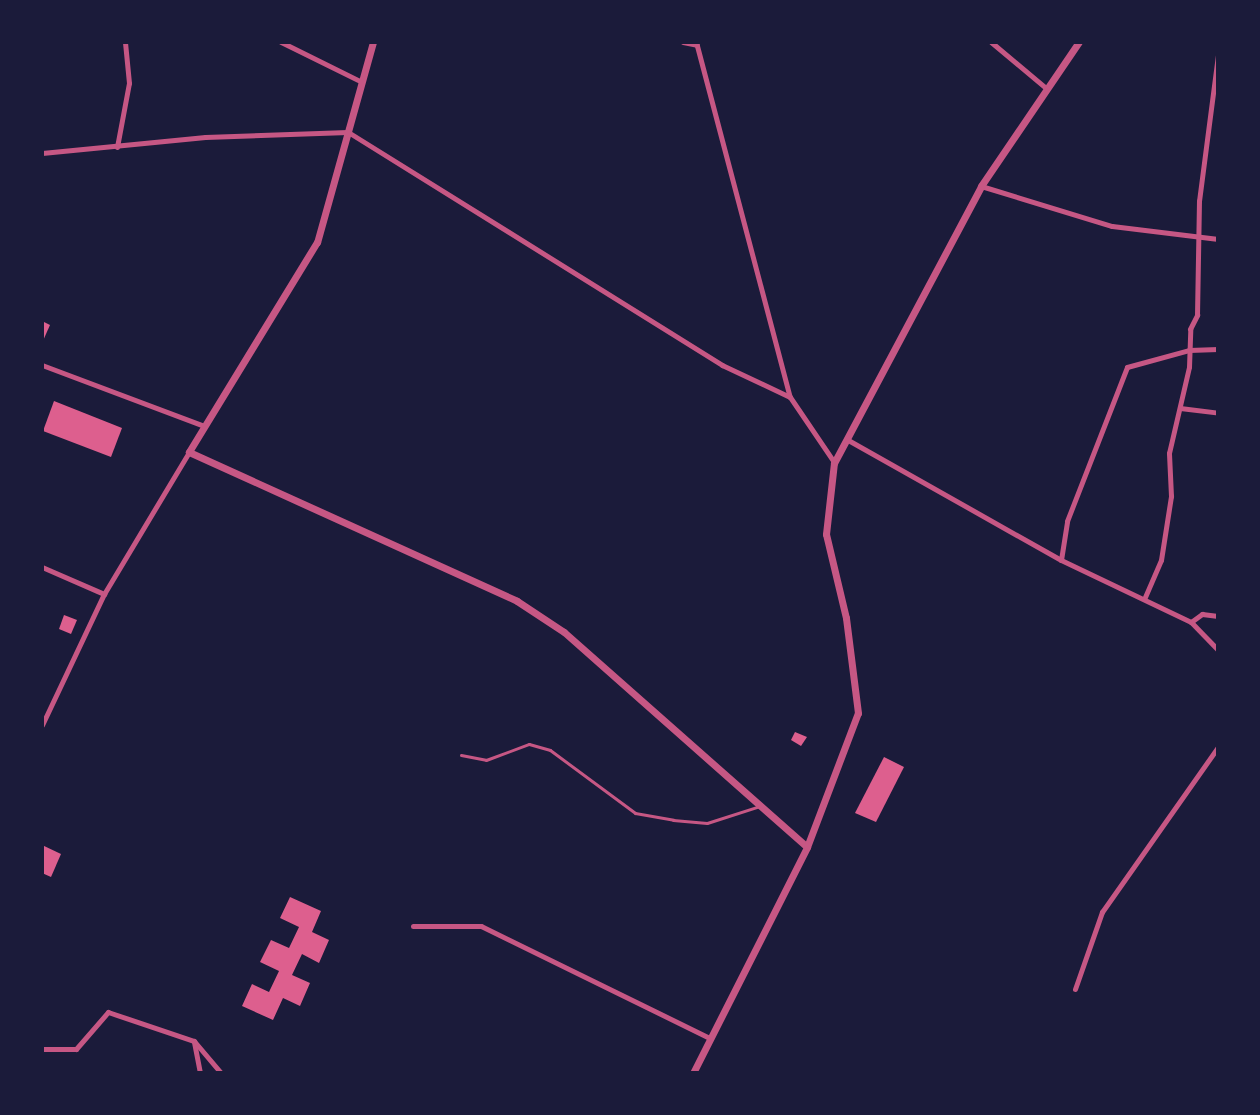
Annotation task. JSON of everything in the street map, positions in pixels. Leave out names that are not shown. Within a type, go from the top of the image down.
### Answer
[{"type":"street","points":[[117,147],[129,83],[125,42]]},
{"type":"street","points":[[281,42],[362,82]]},
{"type":"street","points":[[42,725],[104,594],[317,242],[373,42]]},
{"type":"street","points":[[683,42],[697,44],[790,397],[834,463]]},
{"type":"street","points":[[991,42],[1047,89]]},
{"type":"street","points":[[693,1073],[807,847],[858,713],[846,618],[826,534],[834,463],[981,186],[1079,42]]},
{"type":"street","points":[[1145,597],[1161,560],[1171,496],[1169,453],[1197,315],[1199,201],[1218,54]]},
{"type":"street","points":[[42,153],[205,137],[348,132],[722,365],[790,397]]},
{"type":"street","points":[[981,186],[1112,226],[1200,234],[1218,239]]},
{"type":"street","points":[[1061,560],[1067,521],[1127,367],[1189,350],[1218,349]]},
{"type":"street","points":[[42,365],[204,426]]},
{"type":"street","points":[[1180,408],[1218,413]]},
{"type":"street","points":[[848,440],[1061,560],[1145,597],[1191,622],[1218,650]]},
{"type":"street","points":[[189,452],[517,601],[564,632],[807,847]]},
{"type":"street","points":[[42,567],[104,594]]},
{"type":"street","points":[[1191,622],[1202,614],[1218,616]]},
{"type":"street","points":[[1075,989],[1102,912],[1218,747]]},
{"type":"street","points":[[413,926],[481,926],[710,1038]]},
{"type":"street","points":[[42,1049],[76,1049],[108,1012],[194,1041],[221,1073]]},
{"type":"street","points":[[194,1041],[200,1073]]},
{"type":"lane","points":[[461,755],[486,760],[529,744],[540,747],[635,813],[673,820],[707,823],[760,806]]},
{"type":"building","points":[[42,321],[50,325],[42,343]]},
{"type":"building","points":[[54,401],[122,428],[111,457],[43,431]]},
{"type":"building","points":[[64,615],[77,620],[71,634],[59,629]]},
{"type":"building","points":[[795,732],[807,737],[801,746],[791,740]]},
{"type":"building","points":[[884,757],[904,767],[876,822],[855,813]]},
{"type":"building","points":[[42,845],[61,854],[51,877],[42,873]]},
{"type":"building","points":[[290,897],[321,911],[312,932],[329,940],[319,963],[302,954],[292,975],[310,983],[300,1006],[283,998],[273,1020],[242,1006],[252,984],[269,992],[279,971],[260,962],[271,940],[289,948],[299,927],[280,918]]}]
